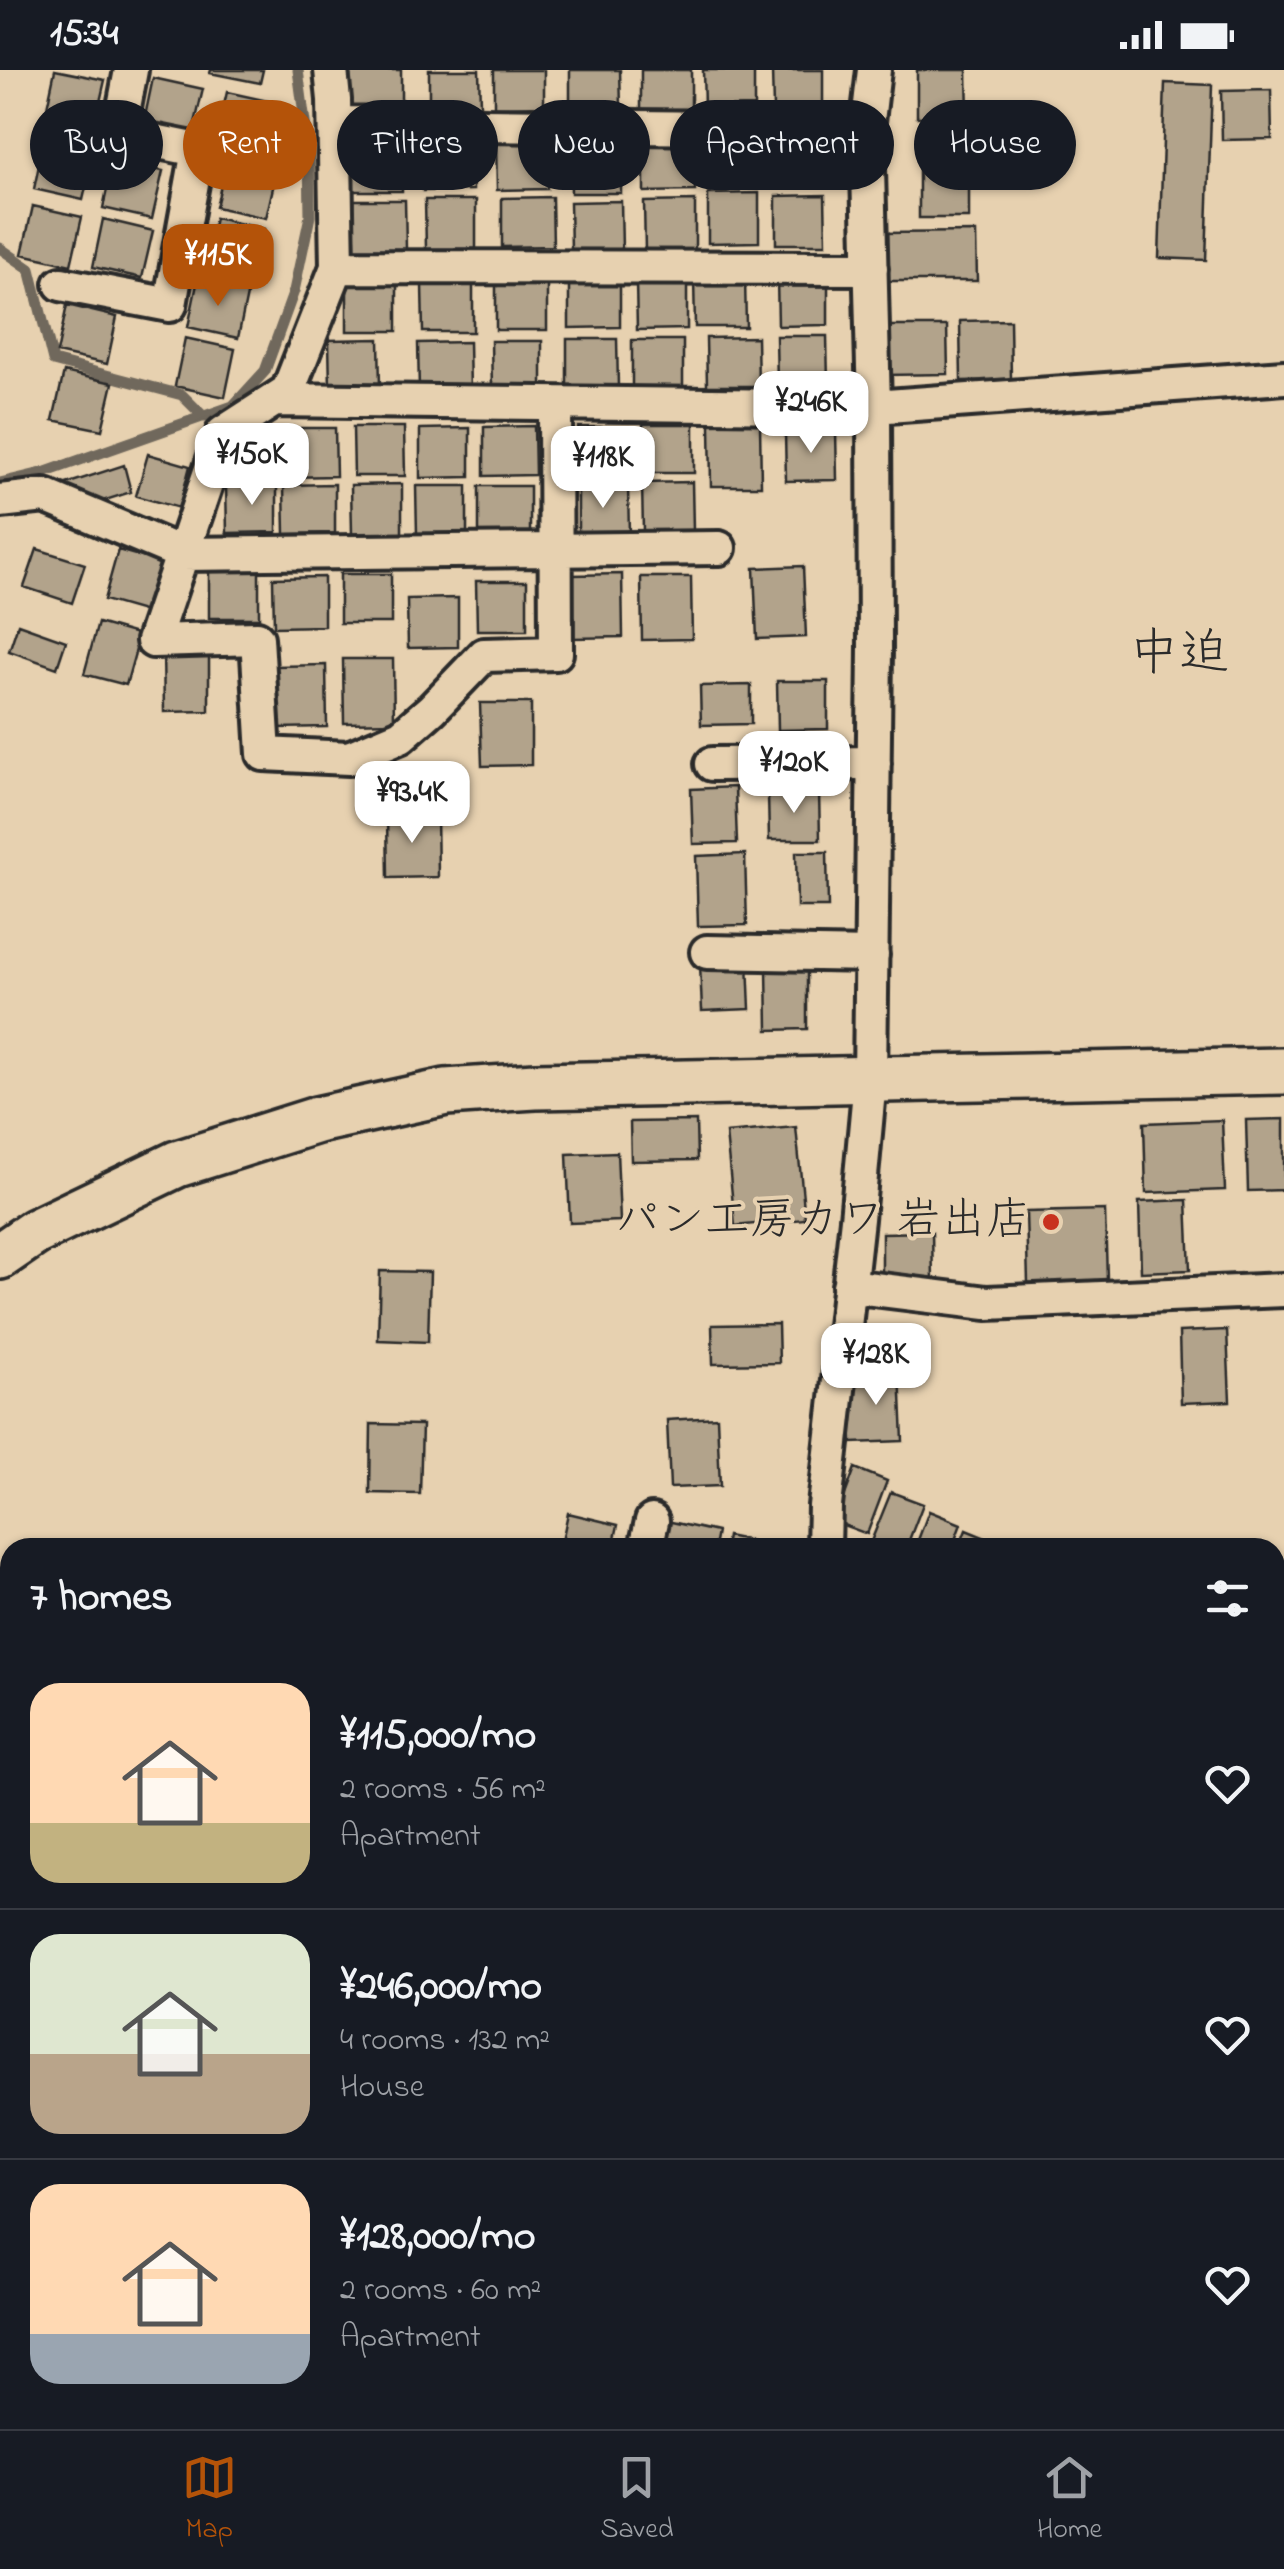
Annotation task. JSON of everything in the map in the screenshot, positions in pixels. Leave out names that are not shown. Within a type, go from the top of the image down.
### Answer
[{"type":"street","points":[[62,284],[170,305],[198,150],[119,134],[131,70]]},
{"type":"street","points":[[331,70],[337,267],[288,391],[223,433],[153,641],[257,638],[264,754],[349,758],[401,736],[484,656],[556,653],[555,404]]},
{"type":"street","points":[[870,100],[874,70]]},
{"type":"street","points":[[335,123],[670,127]]},
{"type":"street","points":[[824,1538],[870,1080],[874,407],[868,190]]},
{"type":"street","points":[[337,267],[870,268]]},
{"type":"street","points":[[274,400],[874,407],[1284,377]]},
{"type":"street","points":[[0,501],[45,496],[184,554],[719,548]]},
{"type":"street","points":[[712,764],[874,763]]},
{"type":"street","points":[[707,952],[872,955]]},
{"type":"street","points":[[0,1256],[36,1232],[177,1164],[317,1120],[446,1092],[535,1086],[1284,1070]]},
{"type":"street","points":[[849,1286],[986,1303],[1284,1290]]},
{"type":"building","points":[[55,70],[105,80],[100,100],[49,100]]},
{"type":"building","points":[[263,70],[260,83],[210,73]]},
{"type":"building","points":[[350,70],[401,70],[401,100],[351,100]]},
{"type":"building","points":[[429,70],[479,70],[480,100],[429,100]]},
{"type":"building","points":[[494,70],[544,70],[544,100],[518,100],[518,107],[498,107],[498,100],[494,100]]},
{"type":"building","points":[[570,70],[620,70],[621,100],[570,100]]},
{"type":"building","points":[[641,70],[691,70],[691,100],[670,100],[670,109],[650,109],[650,100],[641,100]]},
{"type":"building","points":[[703,70],[754,70],[754,100],[704,100]]},
{"type":"building","points":[[772,70],[823,70],[823,100],[773,100]]},
{"type":"building","points":[[917,70],[967,70],[968,100],[917,100]]},
{"type":"building","points":[[153,78],[203,89],[200,100],[183,100],[183,134],[163,130],[163,100],[148,100]]},
{"type":"building","points":[[1165,83],[1212,85],[1206,260],[1159,258]]},
{"type":"building","points":[[1271,90],[1272,139],[1222,140],[1221,91]]},
{"type":"building","points":[[227,92],[263,100],[225,100]]},
{"type":"building","points":[[498,141],[518,141],[518,190],[498,190]]},
{"type":"building","points":[[650,143],[670,143],[670,190],[695,191],[644,192],[650,190]]},
{"type":"building","points":[[38,190],[85,190],[83,200]]},
{"type":"building","points":[[107,190],[159,190],[152,219],[103,208]]},
{"type":"building","points":[[220,190],[272,190],[266,218],[216,207]]},
{"type":"building","points":[[571,190],[621,190],[621,193]]},
{"type":"building","points":[[919,190],[969,190],[969,218],[919,218]]},
{"type":"building","points":[[759,193],[759,242],[708,243],[708,194]]},
{"type":"building","points":[[825,195],[826,244],[776,244],[776,196]]},
{"type":"building","points":[[552,197],[553,246],[502,247],[502,198]]},
{"type":"building","points":[[354,200],[405,200],[406,249],[355,249]]},
{"type":"building","points":[[425,200],[476,200],[476,249],[426,249]]},
{"type":"building","points":[[621,201],[622,250],[571,251],[570,202]]},
{"type":"building","points":[[695,201],[695,250],[645,251],[644,202]]},
{"type":"building","points":[[33,206],[82,217],[71,265],[22,254]]},
{"type":"building","points":[[215,218],[264,229],[253,277],[204,266]]},
{"type":"building","points":[[103,219],[153,231],[142,278],[93,267]]},
{"type":"building","points":[[976,232],[977,281],[881,281],[881,233]]},
{"type":"building","points":[[828,276],[828,325],[778,326],[777,277]]},
{"type":"building","points":[[620,278],[620,327],[569,328],[569,279]]},
{"type":"building","points":[[694,278],[745,278],[746,327],[695,327]]},
{"type":"building","points":[[198,279],[248,290],[238,338],[188,327]]},
{"type":"building","points":[[496,281],[547,281],[547,330],[496,330]]},
{"type":"building","points":[[636,281],[687,281],[687,329],[637,330]]},
{"type":"building","points":[[347,282],[397,282],[397,331],[347,331]]},
{"type":"building","points":[[473,283],[473,332],[423,332],[422,284]]},
{"type":"building","points":[[67,305],[117,317],[107,364],[57,353]]},
{"type":"building","points":[[1010,320],[1011,380],[961,381],[960,321]]},
{"type":"building","points":[[884,326],[947,326],[948,374],[885,375]]},
{"type":"building","points":[[776,336],[827,336],[828,385],[777,385]]},
{"type":"building","points":[[757,337],[758,386],[707,386],[706,338]]},
{"type":"building","points":[[185,338],[235,349],[225,397],[175,386]]},
{"type":"building","points":[[379,339],[380,388],[330,389],[329,340]]},
{"type":"building","points":[[567,339],[617,339],[618,388],[567,388]]},
{"type":"building","points":[[632,340],[683,340],[683,388],[632,389]]},
{"type":"building","points":[[491,341],[542,341],[542,390],[492,390]]},
{"type":"building","points":[[469,342],[470,391],[419,391],[418,343]]},
{"type":"building","points":[[64,372],[113,383],[102,430],[53,420]]},
{"type":"building","points":[[760,423],[761,486],[711,486],[710,424]]},
{"type":"building","points":[[643,424],[694,424],[694,473],[644,473]]},
{"type":"building","points":[[534,426],[535,475],[484,476],[484,427]]},
{"type":"building","points":[[353,427],[404,427],[405,476],[354,476]]},
{"type":"building","points":[[578,427],[629,427],[630,475],[579,476]]},
{"type":"building","points":[[285,428],[335,428],[336,476],[286,477]]},
{"type":"building","points":[[470,428],[470,477],[420,478],[420,429]]},
{"type":"building","points":[[836,431],[837,480],[786,481],[785,432]]},
{"type":"building","points":[[148,454],[190,466],[179,508],[136,496]]},
{"type":"building","points":[[124,465],[131,492],[90,505],[69,499],[63,485]]},
{"type":"building","points":[[692,482],[693,531],[643,531],[642,483]]},
{"type":"building","points":[[277,483],[277,532],[227,533],[226,484]]},
{"type":"building","points":[[335,484],[335,533],[285,534],[284,485]]},
{"type":"building","points":[[402,484],[402,533],[352,534],[351,485]]},
{"type":"building","points":[[416,486],[467,486],[467,535],[417,535]]},
{"type":"building","points":[[479,486],[530,486],[530,534],[479,535]]},
{"type":"building","points":[[628,486],[629,535],[578,536],[578,487]]},
{"type":"building","points":[[37,549],[85,564],[72,603],[24,587]]},
{"type":"building","points":[[118,550],[160,562],[146,612],[104,600]]},
{"type":"building","points":[[803,566],[806,637],[757,639],[754,568]]},
{"type":"building","points":[[209,569],[259,569],[259,618],[209,618]]},
{"type":"building","points":[[340,574],[391,574],[391,623],[340,623]]},
{"type":"building","points":[[622,574],[623,637],[573,638],[572,575]]},
{"type":"building","points":[[324,577],[324,626],[274,627],[273,578]]},
{"type":"building","points":[[641,577],[691,577],[692,639],[642,640]]},
{"type":"building","points":[[476,581],[527,581],[527,630],[477,630]]},
{"type":"building","points":[[458,598],[458,647],[408,648],[407,599]]},
{"type":"building","points":[[98,623],[140,635],[126,685],[84,674]]},
{"type":"building","points":[[18,624],[66,641],[57,668],[9,651]]},
{"type":"building","points":[[163,649],[209,649],[209,711],[164,712]]},
{"type":"building","points":[[343,659],[393,659],[394,722],[344,723]]},
{"type":"building","points":[[326,665],[327,727],[277,728],[275,666]]},
{"type":"building","points":[[777,681],[828,681],[828,729],[778,730]]},
{"type":"building","points":[[751,685],[751,724],[701,725],[700,686]]},
{"type":"building","points":[[480,703],[531,703],[531,765],[482,766]]},
{"type":"building","points":[[735,787],[737,843],[693,844],[691,789]]},
{"type":"building","points":[[819,791],[820,840],[769,840],[768,792]]},
{"type":"building","points":[[437,815],[438,877],[388,878],[387,816]]},
{"type":"building","points":[[796,852],[827,852],[828,907],[797,907]]},
{"type":"building","points":[[745,854],[747,925],[698,926],[696,856]]},
{"type":"building","points":[[748,962],[750,1009],[702,1011],[700,964]]},
{"type":"building","points":[[807,966],[807,1029],[768,1030],[767,967]]},
{"type":"building","points":[[1284,1119],[1284,1190],[1248,1191],[1246,1120]]},
{"type":"building","points":[[1222,1120],[1225,1190],[1146,1193],[1144,1123]]},
{"type":"building","points":[[696,1121],[697,1160],[631,1161],[630,1122]]},
{"type":"building","points":[[796,1127],[805,1219],[735,1226],[726,1133]]},
{"type":"building","points":[[617,1152],[620,1221],[570,1223],[567,1154]]},
{"type":"building","points":[[1187,1200],[1190,1270],[1141,1272],[1139,1202]]},
{"type":"building","points":[[1105,1210],[1107,1280],[1028,1283],[1026,1212]]},
{"type":"building","points":[[932,1232],[933,1281],[882,1282],[882,1233]]},
{"type":"building","points":[[380,1271],[430,1272],[428,1342],[378,1340]]},
{"type":"building","points":[[778,1324],[779,1363],[713,1364],[712,1325]]},
{"type":"building","points":[[1227,1330],[1230,1401],[1181,1403],[1179,1332]]},
{"type":"building","points":[[900,1372],[903,1441],[852,1443],[850,1375]]},
{"type":"building","points":[[717,1417],[720,1486],[670,1488],[667,1420]]},
{"type":"building","points":[[371,1424],[422,1425],[420,1494],[370,1493]]},
{"type":"building","points":[[855,1468],[887,1481],[867,1534],[835,1522]]},
{"type":"building","points":[[891,1492],[923,1504],[910,1538],[872,1538]]},
{"type":"building","points":[[929,1511],[961,1524],[956,1538],[919,1538]]},
{"type":"building","points":[[568,1513],[618,1525],[615,1538],[563,1538]]},
{"type":"building","points":[[667,1521],[717,1532],[716,1538],[663,1538]]},
{"type":"building","points":[[966,1530],[986,1538],[963,1538]]},
{"type":"waterway","points":[[0,483],[46,472],[233,406],[265,371],[294,291],[310,216],[309,153],[298,70]]},
{"type":"waterway","points":[[0,248],[30,269],[53,361],[182,395],[204,417]]},
{"type":"place","name":"パン工房カワ 岩出店","points":[[1051,1222]]},
{"type":"district","name":"中迫","points":[[1179,655]]}]
